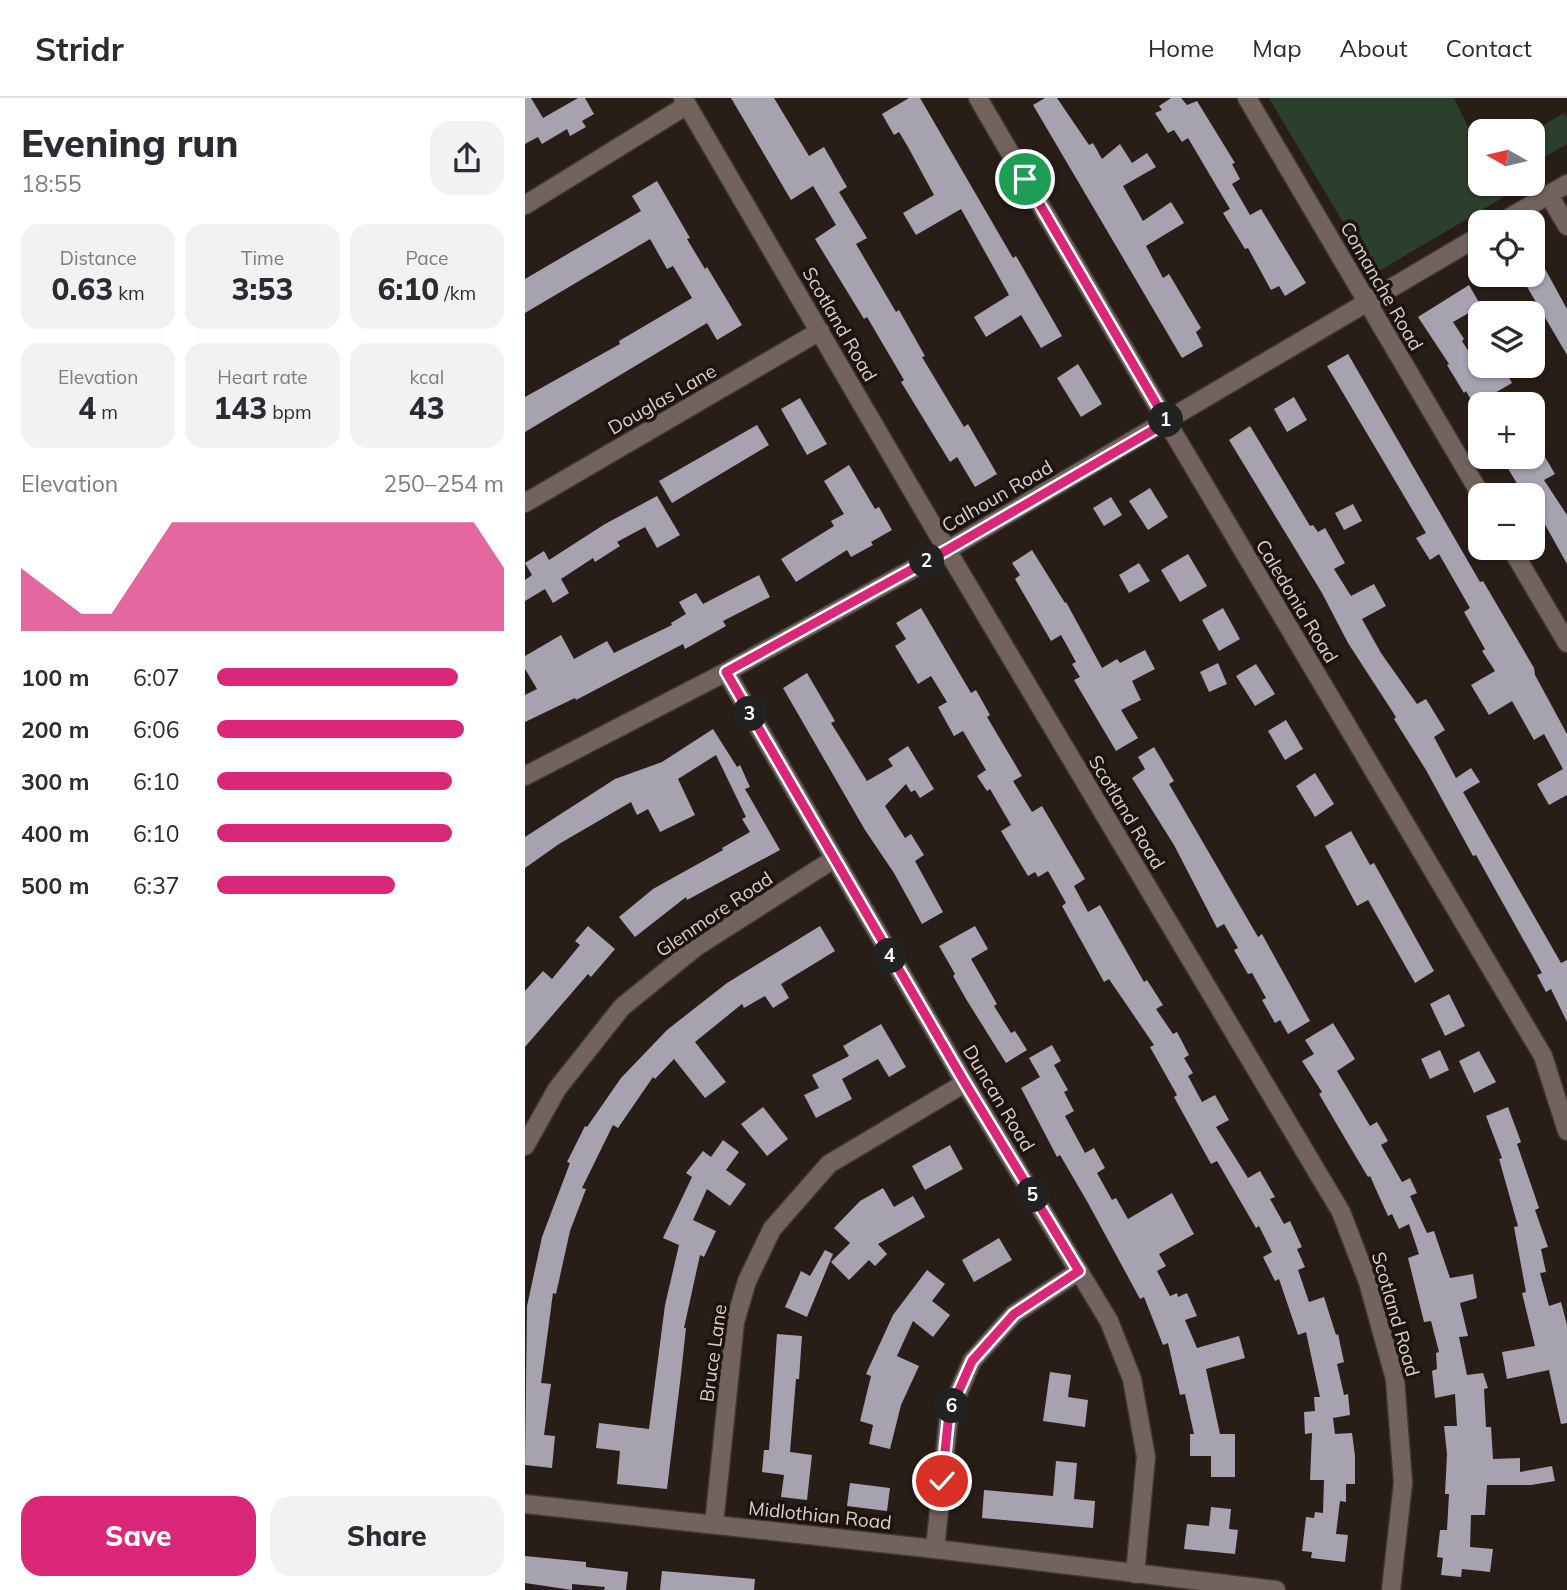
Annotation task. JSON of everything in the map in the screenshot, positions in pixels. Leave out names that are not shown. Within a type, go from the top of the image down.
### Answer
[{"type":"street","name":"Caledonia Road","points":[[978,98],[1543,1056],[1567,1131]]},
{"type":"street","name":"Comanche Road","points":[[1247,98],[1474,483]]},
{"type":"street","points":[[525,205],[685,101]]},
{"type":"street","name":"Scotland Road","points":[[685,101],[947,550],[1342,1212],[1368,1282],[1395,1379],[1402,1483],[1391,1590]]},
{"type":"street","points":[[1523,210],[1567,184]]},
{"type":"street","points":[[1549,195],[1567,226]]},
{"type":"street","name":"Calhoun Road","points":[[525,776],[726,672],[947,550],[1468,243]]},
{"type":"street","name":"Douglas Lane","points":[[525,503],[820,331]]},
{"type":"street","points":[[1518,560],[1567,643]]},
{"type":"street","name":"Duncan Road","points":[[726,672],[965,1083],[1109,1321],[1132,1379],[1146,1457],[1135,1574]]},
{"type":"street","name":"Glenmore Road","points":[[525,1146],[557,1090],[622,1007],[696,947],[834,859]]},
{"type":"street","name":"Bruce Lane","points":[[714,1524],[735,1322],[747,1281],[772,1229],[829,1164],[965,1083]]},
{"type":"street","points":[[935,1549],[949,1413],[972,1361],[1014,1314],[1079,1271]]},
{"type":"street","name":"Midlothian Road","points":[[525,1504],[1276,1590]]},
{"type":"green space","points":[[1269,98],[1454,98],[1468,127],[1468,196],[1504,197],[1482,210],[1468,210],[1468,218],[1374,274]]},
{"type":"green space","points":[[1564,113],[1567,118],[1567,144],[1545,157],[1545,124]]},
{"type":"building","points":[[525,98],[531,98],[543,118],[578,98],[585,98],[594,114],[582,121],[586,127],[570,136],[567,129],[542,144],[538,137],[525,144]]},
{"type":"building","points":[[731,98],[774,98],[809,156],[824,147],[847,187],[839,192],[867,238],[856,244],[896,312],[899,310],[925,356],[922,357],[964,427],[968,424],[997,474],[975,487],[957,457],[950,462],[901,382],[904,380],[867,317],[864,319],[815,239],[836,225],[813,186],[791,200]]},
{"type":"building","points":[[909,98],[920,98],[1013,258],[1016,256],[1062,336],[1041,348],[1021,315],[986,337],[974,317],[1009,295],[961,209],[916,235],[903,213],[934,195],[899,132],[894,135],[882,114]]},
{"type":"building","points":[[1045,98],[1057,98],[1089,145],[1093,143],[1102,159],[1120,144],[1132,163],[1147,153],[1156,167],[1123,186],[1143,221],[1171,202],[1184,223],[1146,246],[1163,278],[1169,274],[1201,328],[1196,332],[1203,346],[1182,358],[1033,105]]},
{"type":"building","points":[[1171,98],[1181,98],[1187,105],[1197,101],[1235,163],[1232,164],[1240,179],[1232,184],[1250,215],[1261,209],[1306,283],[1285,296],[1279,286],[1271,290],[1248,248],[1245,249],[1223,213],[1230,209],[1188,138],[1182,142],[1174,130],[1168,133],[1155,113],[1162,110],[1159,106]]},
{"type":"building","points":[[657,181],[690,238],[687,239],[742,325],[717,340],[707,323],[525,432],[525,397],[620,344],[619,341],[692,298],[673,266],[667,269],[650,239],[525,313],[525,279],[641,211],[632,196]]},
{"type":"building","points":[[1545,269],[1567,309],[1567,355],[1545,318],[1545,301],[1535,301],[1527,287],[1545,287]]},
{"type":"building","points":[[1468,286],[1470,287],[1478,301],[1468,301],[1468,313],[1453,322],[1468,350],[1468,378],[1509,378],[1512,383],[1496,392],[1464,393],[1447,365],[1449,364],[1418,317]]},
{"type":"building","points":[[1348,354],[1480,582],[1483,581],[1534,668],[1535,675],[1567,734],[1567,795],[1549,805],[1537,784],[1563,769],[1544,734],[1534,740],[1512,701],[1489,715],[1471,685],[1495,671],[1482,651],[1485,649],[1464,612],[1470,608],[1439,554],[1430,560],[1416,538],[1426,533],[1327,366]]},
{"type":"building","points":[[1078,364],[1102,404],[1081,417],[1057,378]]},
{"type":"building","points":[[1294,397],[1307,420],[1287,432],[1274,409]]},
{"type":"building","points":[[800,398],[827,444],[807,455],[781,409]]},
{"type":"building","points":[[757,425],[769,445],[672,503],[659,481]]},
{"type":"building","points":[[1250,426],[1310,526],[1313,525],[1318,532],[1325,528],[1345,563],[1334,569],[1351,596],[1374,584],[1386,606],[1362,619],[1381,653],[1417,704],[1426,699],[1445,730],[1434,737],[1456,778],[1471,768],[1480,782],[1463,792],[1561,963],[1567,960],[1567,1022],[1551,989],[1546,992],[1537,975],[1542,973],[1476,855],[1473,856],[1426,770],[1394,719],[1396,717],[1348,643],[1322,593],[1229,440]]},
{"type":"building","points":[[1545,457],[1555,474],[1544,480],[1567,515],[1567,564],[1545,525],[1545,483],[1517,483],[1508,469],[1545,469]]},
{"type":"building","points":[[849,465],[875,509],[879,507],[892,530],[851,557],[847,550],[796,582],[781,559],[834,526],[831,521],[844,514],[824,481]]},
{"type":"building","points":[[1150,488],[1168,517],[1148,530],[1129,501]]},
{"type":"building","points":[[657,496],[680,535],[657,548],[645,527],[617,542],[620,546],[595,562],[593,558],[561,579],[569,593],[553,603],[545,589],[525,601],[525,580],[532,575],[525,563],[544,551],[549,560],[605,524]]},
{"type":"building","points":[[1111,497],[1122,515],[1104,526],[1093,508]]},
{"type":"building","points":[[1353,504],[1362,521],[1344,530],[1335,513]]},
{"type":"building","points":[[1032,550],[1066,602],[1102,668],[1117,659],[1120,663],[1145,650],[1155,669],[1132,681],[1141,700],[1121,710],[1138,738],[1116,751],[1074,680],[1080,677],[1072,664],[1076,662],[1061,635],[1051,641],[1015,579],[1020,575],[1012,563]]},
{"type":"building","points":[[1188,554],[1207,586],[1180,602],[1161,570]]},
{"type":"building","points":[[1139,563],[1150,581],[1129,593],[1119,575]]},
{"type":"building","points":[[759,575],[770,597],[723,621],[726,626],[685,649],[683,644],[576,700],[575,698],[525,722],[525,695],[537,689],[525,669],[525,656],[561,635],[574,659],[607,641],[614,653],[672,625],[671,623],[686,614],[679,602],[696,593],[703,604]]},
{"type":"building","points":[[921,608],[971,693],[976,690],[990,715],[987,717],[1022,776],[1013,781],[1032,812],[1042,806],[1085,879],[1074,886],[1088,912],[1100,905],[1144,982],[1147,980],[1163,1005],[1156,1009],[1173,1034],[1177,1032],[1189,1055],[1184,1058],[1193,1073],[1188,1076],[1202,1102],[1215,1095],[1229,1120],[1216,1127],[1248,1178],[1260,1171],[1275,1197],[1270,1199],[1284,1224],[1290,1221],[1302,1247],[1297,1249],[1305,1267],[1298,1270],[1309,1302],[1324,1297],[1336,1335],[1338,1334],[1344,1362],[1337,1364],[1344,1395],[1348,1394],[1350,1415],[1333,1418],[1335,1434],[1352,1433],[1355,1456],[1355,1484],[1346,1484],[1346,1502],[1340,1501],[1336,1534],[1348,1535],[1345,1562],[1311,1558],[1312,1552],[1302,1551],[1306,1517],[1314,1518],[1315,1512],[1323,1513],[1324,1480],[1310,1480],[1312,1433],[1305,1434],[1304,1412],[1315,1411],[1314,1397],[1320,1397],[1306,1332],[1298,1335],[1279,1279],[1275,1281],[1263,1257],[1272,1252],[1259,1226],[1256,1228],[1217,1161],[1211,1164],[1150,1047],[1154,1045],[1109,979],[1104,982],[1062,906],[1066,903],[1048,871],[1038,877],[1035,872],[1028,876],[1001,831],[1011,825],[990,789],[987,791],[977,776],[986,770],[963,731],[954,736],[938,707],[947,702],[931,676],[918,684],[895,646],[906,639],[896,623]]},
{"type":"building","points":[[1223,608],[1240,639],[1219,651],[1202,620]]},
{"type":"building","points":[[1218,663],[1227,684],[1209,692],[1200,672]]},
{"type":"building","points":[[1256,664],[1275,694],[1255,706],[1236,676]]},
{"type":"building","points":[[807,673],[835,721],[831,723],[867,781],[893,766],[888,759],[908,746],[934,789],[920,798],[915,790],[911,792],[906,784],[885,806],[905,838],[911,834],[924,855],[915,861],[943,912],[922,924],[783,688]]},
{"type":"building","points":[[1286,720],[1303,749],[1285,760],[1268,731]]},
{"type":"building","points":[[713,729],[737,767],[740,765],[750,787],[745,789],[780,850],[687,900],[686,897],[635,937],[619,917],[653,889],[750,832],[742,819],[746,817],[716,755],[678,779],[695,815],[660,832],[648,809],[637,815],[631,802],[559,844],[525,868],[525,837],[615,779],[662,762]]},
{"type":"building","points":[[1154,747],[1174,781],[1169,784],[1258,937],[1262,934],[1310,1021],[1288,1034],[1280,1020],[1275,1023],[1262,1000],[1266,998],[1252,973],[1248,974],[1234,950],[1238,948],[1224,924],[1217,928],[1174,845],[1132,778],[1145,769],[1138,757]]},
{"type":"building","points":[[1315,773],[1334,804],[1315,817],[1296,786]]},
{"type":"building","points":[[1351,831],[1370,865],[1374,863],[1434,971],[1415,983],[1368,900],[1357,906],[1325,846]]},
{"type":"building","points":[[588,926],[615,949],[591,977],[588,974],[525,1047],[525,991],[543,971],[552,979],[580,945],[575,941]]},
{"type":"building","points":[[820,926],[835,951],[781,984],[789,998],[773,1008],[765,996],[744,1008],[742,1004],[695,1042],[726,1082],[705,1098],[674,1059],[655,1079],[653,1077],[618,1128],[613,1125],[582,1188],[586,1189],[570,1231],[556,1294],[553,1293],[541,1383],[551,1384],[544,1435],[555,1436],[552,1468],[525,1465],[527,1306],[542,1237],[570,1163],[567,1162],[585,1126],[587,1127],[621,1078],[667,1030],[727,983]]},
{"type":"building","points":[[975,926],[988,949],[971,959],[997,1004],[994,1006],[1011,1033],[1015,1031],[1027,1050],[1006,1063],[966,999],[939,946]]},
{"type":"building","points":[[1449,994],[1465,1026],[1445,1036],[1430,1004]]},
{"type":"building","points":[[1333,1023],[1355,1059],[1337,1071],[1370,1126],[1377,1122],[1388,1141],[1381,1145],[1402,1182],[1410,1178],[1417,1193],[1410,1196],[1427,1233],[1434,1231],[1450,1278],[1473,1274],[1477,1298],[1460,1303],[1468,1336],[1459,1337],[1467,1375],[1483,1373],[1488,1388],[1484,1389],[1486,1427],[1491,1427],[1493,1459],[1520,1458],[1520,1472],[1552,1466],[1555,1481],[1531,1485],[1487,1485],[1485,1515],[1471,1515],[1470,1547],[1493,1549],[1490,1572],[1462,1569],[1461,1577],[1441,1575],[1443,1558],[1437,1557],[1440,1530],[1447,1530],[1449,1494],[1445,1494],[1447,1454],[1444,1426],[1457,1426],[1455,1394],[1435,1398],[1432,1371],[1437,1369],[1436,1353],[1439,1352],[1431,1321],[1424,1322],[1408,1258],[1419,1254],[1409,1224],[1399,1229],[1392,1214],[1388,1216],[1370,1176],[1368,1177],[1346,1140],[1319,1094],[1322,1092],[1302,1061],[1314,1054],[1305,1040]]},
{"type":"building","points":[[881,1024],[906,1067],[889,1077],[878,1059],[842,1079],[852,1099],[816,1118],[804,1095],[819,1088],[812,1075],[849,1056],[843,1046]]},
{"type":"building","points":[[1052,1045],[1061,1061],[1054,1065],[1068,1090],[1064,1092],[1074,1111],[1065,1116],[1085,1153],[1094,1148],[1105,1168],[1097,1173],[1112,1200],[1116,1198],[1128,1219],[1172,1193],[1194,1234],[1159,1254],[1166,1266],[1157,1271],[1170,1296],[1177,1293],[1178,1297],[1187,1293],[1197,1316],[1185,1320],[1197,1348],[1239,1336],[1245,1358],[1206,1369],[1220,1434],[1235,1434],[1235,1477],[1211,1477],[1211,1456],[1190,1456],[1190,1434],[1194,1434],[1185,1394],[1180,1395],[1168,1343],[1163,1345],[1144,1297],[1140,1299],[1060,1155],[1057,1157],[1021,1088],[1040,1077],[1029,1058]]},
{"type":"building","points":[[1440,1050],[1449,1070],[1430,1079],[1421,1059]]},
{"type":"building","points":[[1479,1051],[1496,1082],[1474,1093],[1459,1061]]},
{"type":"building","points":[[763,1107],[788,1139],[767,1156],[741,1124]]},
{"type":"building","points":[[1508,1107],[1521,1142],[1517,1144],[1539,1208],[1535,1210],[1548,1247],[1541,1249],[1546,1272],[1540,1273],[1549,1306],[1561,1302],[1567,1325],[1567,1423],[1561,1424],[1549,1370],[1507,1379],[1502,1352],[1535,1346],[1522,1293],[1526,1292],[1514,1227],[1518,1226],[1499,1159],[1502,1158],[1486,1116]]},
{"type":"building","points":[[723,1140],[739,1152],[726,1170],[746,1184],[730,1206],[707,1189],[693,1220],[716,1231],[704,1257],[700,1255],[684,1328],[667,1489],[617,1484],[620,1451],[596,1448],[599,1423],[649,1429],[665,1305],[679,1245],[663,1238],[692,1177],[686,1173],[703,1151],[711,1157]]},
{"type":"building","points":[[950,1145],[963,1169],[925,1190],[912,1166]]},
{"type":"building","points":[[883,1188],[894,1207],[913,1196],[925,1217],[878,1244],[887,1254],[875,1266],[869,1260],[849,1280],[831,1262],[850,1243],[834,1228],[860,1201]]},
{"type":"building","points":[[999,1238],[1012,1260],[974,1282],[962,1260]]},
{"type":"building","points":[[825,1250],[833,1254],[807,1317],[785,1307],[801,1271],[810,1276]]},
{"type":"building","points":[[927,1270],[945,1284],[932,1301],[950,1315],[933,1337],[913,1321],[897,1356],[919,1366],[901,1405],[890,1449],[869,1444],[873,1425],[860,1421],[871,1376],[866,1374],[893,1315]]},
{"type":"building","points":[[777,1334],[802,1336],[790,1452],[812,1455],[807,1500],[781,1497],[784,1475],[762,1472],[764,1450],[769,1450]]},
{"type":"building","points":[[1050,1372],[1071,1375],[1068,1397],[1088,1400],[1085,1427],[1043,1421]]},
{"type":"building","points":[[1056,1461],[1077,1463],[1074,1499],[1095,1501],[1093,1528],[982,1518],[984,1490],[1053,1496]]},
{"type":"building","points":[[850,1483],[890,1488],[887,1511],[847,1506]]},
{"type":"building","points":[[1211,1507],[1231,1509],[1229,1529],[1238,1530],[1235,1554],[1184,1549],[1187,1524],[1209,1526]]},
{"type":"building","points":[[525,1556],[586,1562],[586,1567],[628,1572],[626,1590],[604,1590],[605,1587],[572,1584],[572,1590],[525,1583]]},
{"type":"building","points":[[662,1571],[755,1579],[754,1590],[660,1590]]},
{"type":"route","points":[[942,1481],[949,1413],[972,1361],[1014,1314],[1079,1271],[965,1083],[726,672],[947,550],[1167,422],[1025,179]]}]
